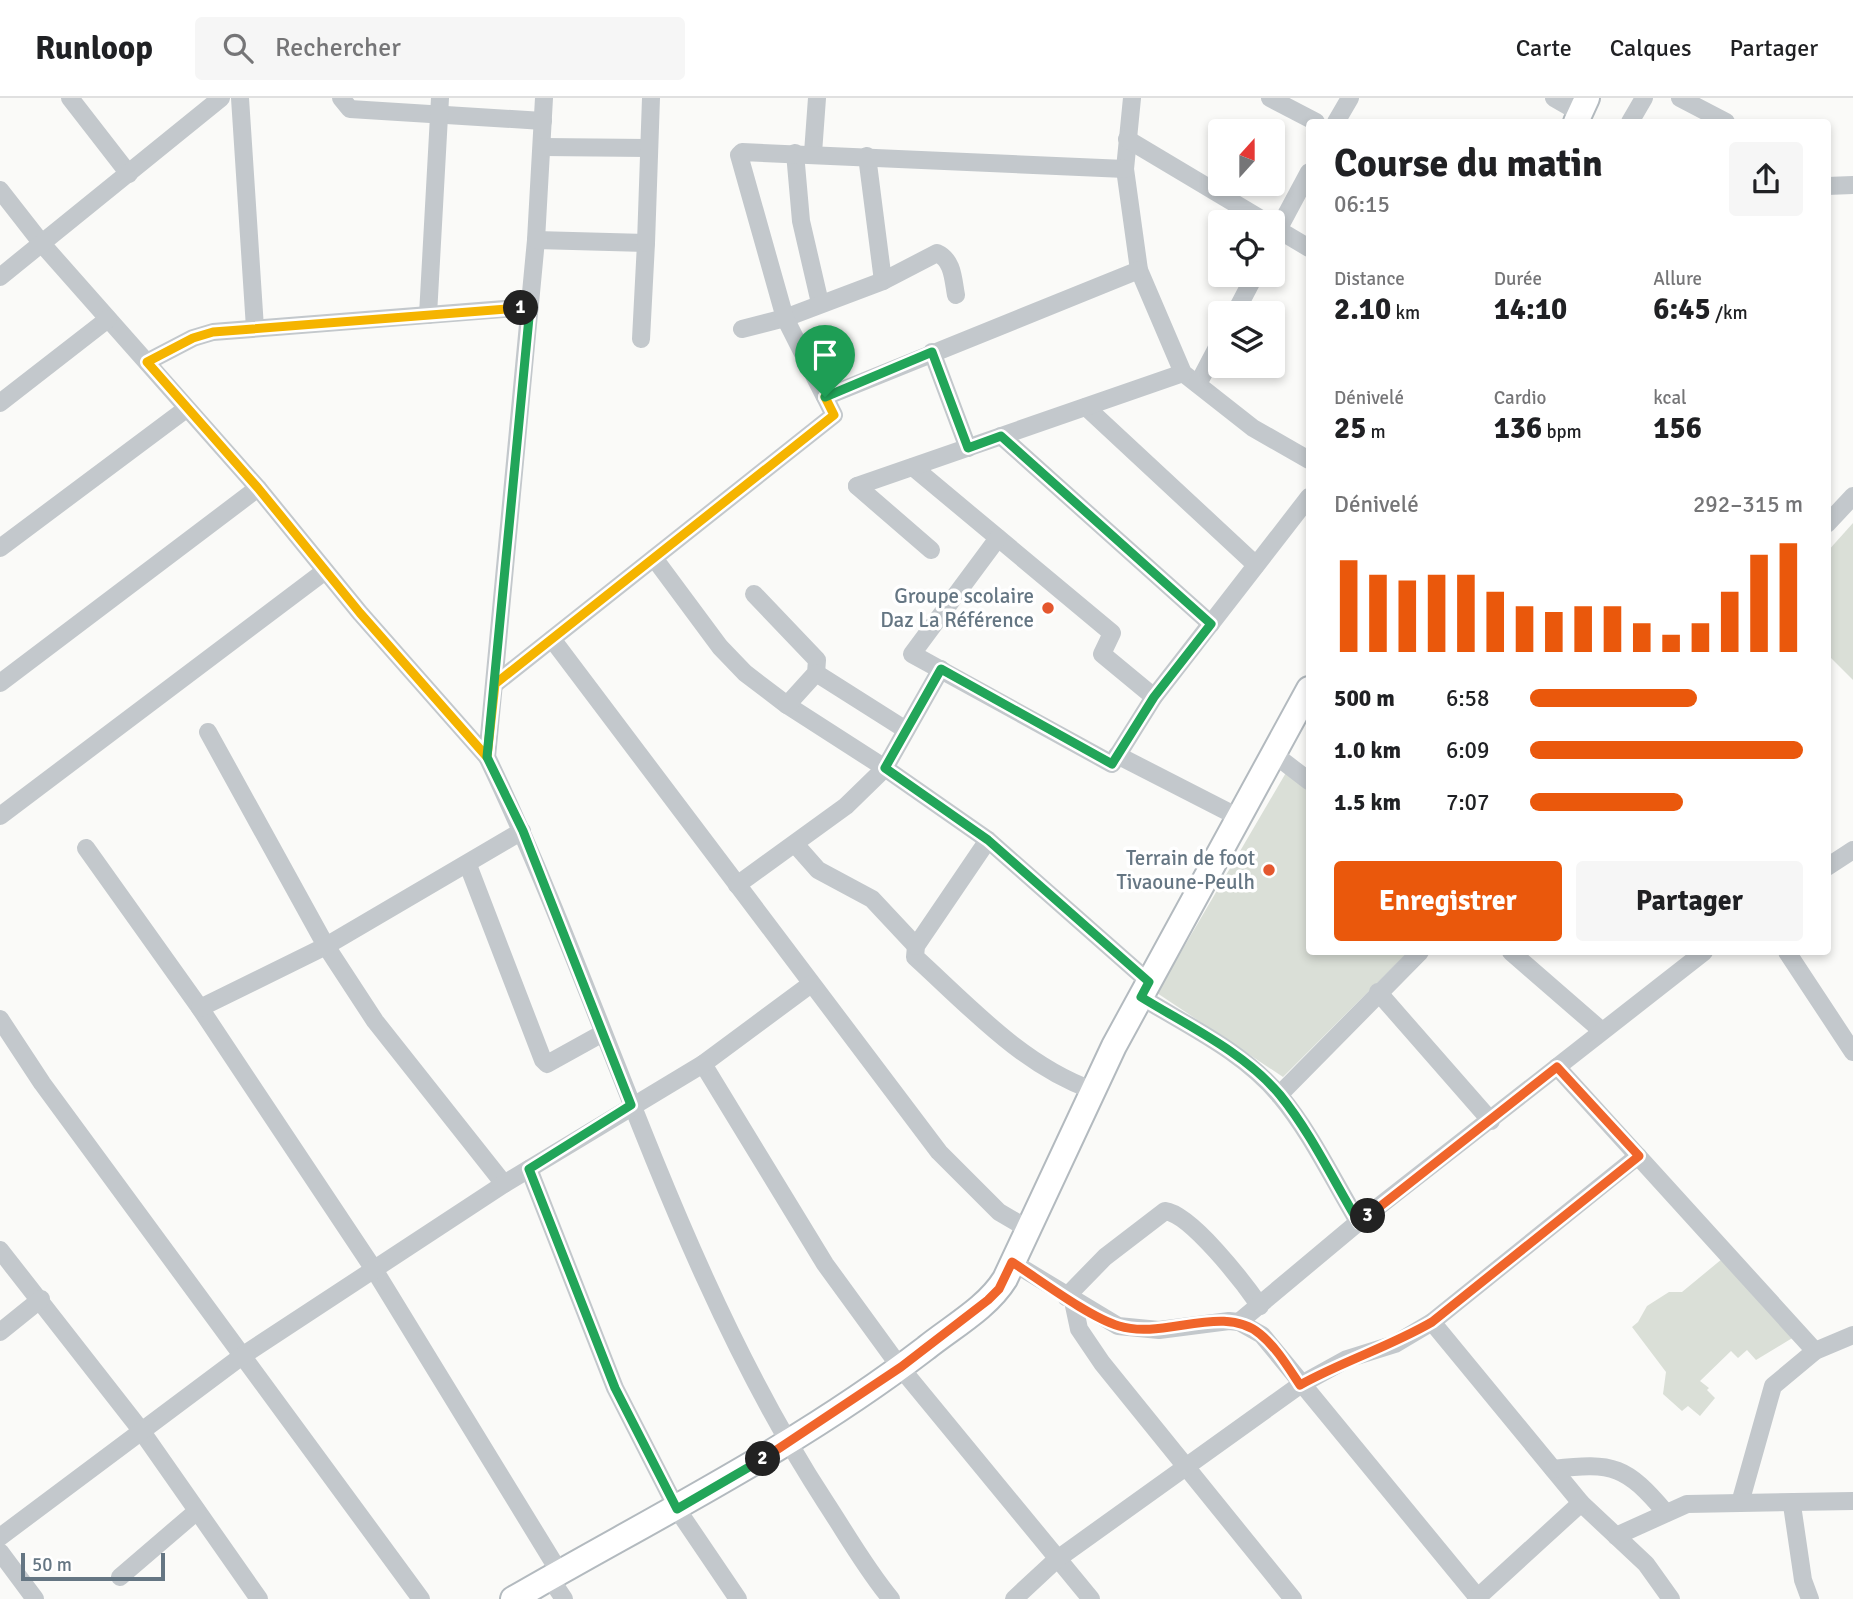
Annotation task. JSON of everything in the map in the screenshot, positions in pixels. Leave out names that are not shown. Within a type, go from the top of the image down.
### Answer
[{"type":"street","points":[[0,277],[43,245],[221,98]]},
{"type":"street","points":[[240,98],[255,328]]},
{"type":"street","points":[[341,98],[350,109],[439,106],[543,121]]},
{"type":"street","points":[[487,757],[536,240],[544,98]]},
{"type":"street","points":[[641,338],[651,98]]},
{"type":"street","points":[[813,153],[817,98]]},
{"type":"street","points":[[1132,98],[1125,169],[1139,270],[1183,373],[1253,428],[1306,458]]},
{"type":"street","points":[[1270,98],[1310,119]]},
{"type":"street","points":[[1338,119],[1350,98]]},
{"type":"street","points":[[1554,98],[1581,111]]},
{"type":"street","points":[[1632,119],[1644,98]]},
{"type":"street","points":[[1680,98],[1720,119]]},
{"type":"street","points":[[74,99],[129,174]]},
{"type":"street","points":[[428,315],[439,106]]},
{"type":"street","points":[[1127,139],[1240,210]]},
{"type":"street","points":[[543,147],[647,148]]},
{"type":"street","points":[[495,684],[834,415],[785,318],[739,155],[748,150],[1125,169]]},
{"type":"street","points":[[795,153],[801,221],[820,303]]},
{"type":"street","points":[[867,156],[883,281]]},
{"type":"street","points":[[1285,210],[1306,177]]},
{"type":"street","points":[[0,190],[43,245],[258,488],[325,571],[487,757],[523,831],[631,1105],[728,1327],[788,1444],[891,1599]]},
{"type":"street","points":[[1285,236],[1306,247]]},
{"type":"street","points":[[536,240],[646,243]]},
{"type":"street","points":[[742,329],[785,318],[883,281],[937,253],[944,256],[952,270],[956,295]]},
{"type":"street","points":[[825,397],[1139,270]]},
{"type":"street","points":[[147,362],[193,338],[213,332],[530,307]]},
{"type":"street","points":[[0,403],[108,319]]},
{"type":"street","points":[[932,352],[968,448]]},
{"type":"street","points":[[1198,384],[1208,365]]},
{"type":"street","points":[[931,550],[857,486],[1183,373]]},
{"type":"street","points":[[1086,407],[1256,565]]},
{"type":"street","points":[[0,548],[186,409]]},
{"type":"street","points":[[1001,436],[1211,624]]},
{"type":"street","points":[[913,467],[1112,634],[1102,654],[1154,697]]},
{"type":"street","points":[[0,683],[258,488]]},
{"type":"street","points":[[1831,520],[1853,496]]},
{"type":"street","points":[[998,538],[912,654],[1112,764],[1154,697],[1306,501]]},
{"type":"street","points":[[654,558],[720,647],[745,673],[787,705],[885,768],[988,840],[1145,989],[1257,1072],[1279,1095],[1359,1223]]},
{"type":"street","points":[[0,816],[325,571]]},
{"type":"street","points":[[754,594],[817,660],[816,673],[787,705]]},
{"type":"street","points":[[552,639],[939,1152],[999,1212],[1028,1229]]},
{"type":"street","points":[[737,886],[846,806],[885,768],[941,669]]},
{"type":"street","points":[[816,673],[906,730]]},
{"type":"street","points":[[513,1599],[677,1509],[788,1444],[901,1367],[993,1295],[1028,1229],[1092,1090],[1306,696]]},
{"type":"street","points":[[208,732],[326,946],[375,1021],[504,1184]]},
{"type":"street","points":[[1117,755],[1240,818]]},
{"type":"street","points":[[1275,755],[1306,779]]},
{"type":"street","points":[[200,1008],[326,946],[523,831]]},
{"type":"street","points":[[988,840],[916,946],[915,957],[1009,1042],[1046,1069],[1092,1090]]},
{"type":"street","points":[[795,844],[818,870],[872,899],[916,946]]},
{"type":"street","points":[[86,848],[200,1008],[374,1272],[555,1575],[564,1599]]},
{"type":"street","points":[[1831,864],[1853,850]]},
{"type":"street","points":[[468,864],[543,1060],[547,1064],[552,1062],[603,1032]]},
{"type":"street","points":[[1279,1095],[1417,955]]},
{"type":"street","points":[[1514,955],[1602,1031]]},
{"type":"street","points":[[1239,1322],[1359,1223],[1700,955]]},
{"type":"street","points":[[1789,955],[1853,1052]]},
{"type":"street","points":[[0,1536],[140,1429],[242,1356],[374,1272],[504,1184],[703,1064],[811,985]]},
{"type":"street","points":[[1378,992],[1491,1121]]},
{"type":"street","points":[[0,1019],[6,1040],[42,1083],[421,1599]]},
{"type":"street","points":[[703,1064],[825,1264],[901,1367],[1056,1560],[1091,1599]]},
{"type":"street","points":[[1557,1067],[1815,1350]]},
{"type":"street","points":[[1014,1599],[1056,1560],[1300,1385],[1347,1359],[1395,1343],[1432,1322],[1639,1156]]},
{"type":"street","points":[[529,1169],[615,1388],[677,1509],[738,1599]]},
{"type":"street","points":[[1069,1299],[1105,1257],[1165,1211],[1177,1214],[1219,1254],[1260,1306]]},
{"type":"street","points":[[0,1250],[41,1299],[140,1429],[258,1599]]},
{"type":"street","points":[[1012,1262],[1069,1299],[1118,1326],[1159,1331],[1215,1321],[1239,1322],[1262,1335],[1300,1385],[1478,1599],[1581,1503]]},
{"type":"street","points":[[0,1332],[41,1299]]},
{"type":"street","points":[[1069,1299],[1085,1340],[1184,1468],[1293,1599]]},
{"type":"street","points":[[1432,1322],[1581,1503],[1646,1564],[1671,1599]]},
{"type":"street","points":[[1740,1503],[1773,1386],[1815,1350],[1853,1335]]},
{"type":"street","points":[[1553,1469],[1594,1464],[1620,1471],[1635,1479],[1666,1513]]},
{"type":"street","points":[[1616,1536],[1687,1504],[1853,1501]]},
{"type":"street","points":[[1792,1504],[1803,1580],[1810,1599]]},
{"type":"street","points":[[120,1577],[197,1511]]},
{"type":"street","points":[[0,1552],[35,1599]]},
{"type":"shaded area","points":[[1853,523],[1853,680],[1831,658],[1831,548]]},
{"type":"shaded area","name":"Terrain de foot Tivaoune-Peulh","points":[[1287,771],[1306,786],[1306,955],[1405,955],[1283,1077],[1157,993]]},
{"type":"shaded area","points":[[1722,1259],[1794,1337],[1756,1360],[1747,1350],[1738,1358],[1731,1351],[1700,1381],[1709,1388],[1707,1390],[1715,1398],[1700,1416],[1688,1406],[1682,1411],[1663,1394],[1666,1372],[1632,1327],[1647,1306],[1669,1292],[1682,1292]]},
{"type":"place","name":"Groupe scolaire Daz La Référence","points":[[1048,608]]},
{"type":"place","name":"Terrain de foot Tivaoune-Peulh","points":[[1269,870]]},
{"type":"route","points":[[825,397],[834,415],[495,684],[487,757],[360,613],[258,488],[147,362],[193,338],[213,332],[530,307],[487,757],[523,831],[631,1105],[529,1169],[615,1388],[677,1509],[788,1444],[901,1367],[988,1300],[999,1289],[1012,1262],[1118,1326],[1159,1331],[1215,1321],[1239,1322],[1262,1335],[1300,1385],[1347,1359],[1395,1343],[1432,1322],[1639,1156],[1557,1067],[1359,1223],[1298,1122],[1279,1095],[1257,1072],[1141,997],[1149,982],[988,840],[885,768],[941,669],[1112,764],[1154,697],[1211,624],[1001,436],[968,448],[932,352],[825,397]]}]
